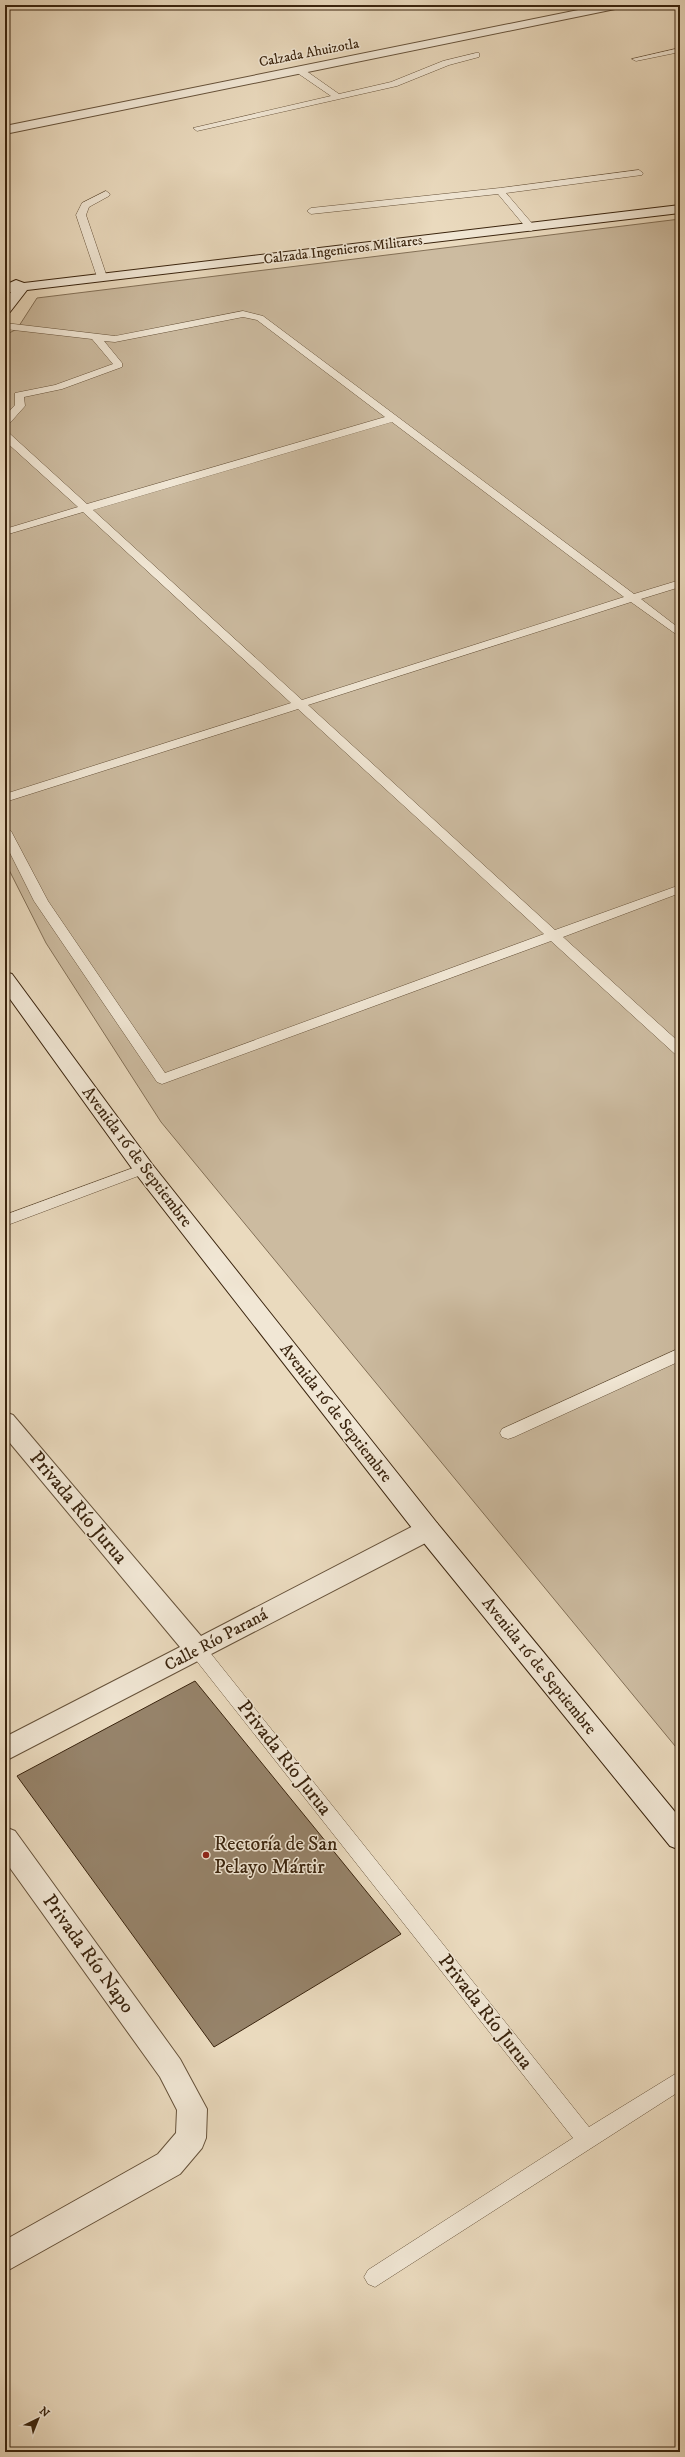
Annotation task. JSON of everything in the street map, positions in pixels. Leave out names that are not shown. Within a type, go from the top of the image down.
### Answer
[{"type":"main road","name":"Calzada Ahuizotla","points":[[5,130],[620,5]]},
{"type":"main road","name":"Calzada Ingenieros Militares","points":[[528,224],[680,202]]},
{"type":"main road","name":"Calzada Ingenieros Militares","points":[[5,289],[101,274],[528,224],[680,209]]},
{"type":"main road","name":"Calzada Ingenieros Militares","points":[[5,280],[101,274]]},
{"type":"main road","points":[[5,280],[23,287],[5,309]]},
{"type":"main road","name":"Avenida 16 de Septiembre","points":[[5,978],[144,1169],[428,1530],[680,1838]]},
{"type":"main road","name":"Privada Río Jurua","points":[[5,1421],[198,1650]]},
{"type":"main road","name":"Calle Río Paraná","points":[[5,1750],[428,1530]]},
{"type":"main road","name":"Privada Río Napo","points":[[5,1839],[170,2068],[192,2109],[191,2138],[169,2164],[5,2258]]},
{"type":"lane","points":[[636,59],[680,50]]},
{"type":"lane","points":[[197,128],[394,84],[446,63],[476,55]]},
{"type":"lane","points":[[299,70],[338,97]]},
{"type":"lane","points":[[311,211],[500,191],[639,173]]},
{"type":"lane","points":[[500,191],[528,224]]},
{"type":"lane","points":[[101,274],[81,215],[85,205],[106,194]]},
{"type":"lane","points":[[5,326],[97,339],[132,337],[243,314],[253,315],[260,318],[680,634]]},
{"type":"lane","points":[[5,422],[20,406],[19,395],[58,387],[119,365],[97,339]]},
{"type":"lane","points":[[5,532],[394,418]]},
{"type":"lane","points":[[5,435],[680,1051]]},
{"type":"lane","points":[[5,798],[680,583]]},
{"type":"lane","points":[[5,831],[48,912],[162,1080],[680,889]]},
{"type":"lane","points":[[5,1221],[144,1169]]},
{"type":"lane","points":[[508,1433],[680,1354]]},
{"type":"lane","name":"Privada Río Jurua","points":[[198,1650],[586,2139]]},
{"type":"lane","points":[[375,2277],[586,2139],[680,2080]]},
{"type":"shaded area","points":[[680,219],[680,1752],[161,1122],[46,943],[5,862],[5,335],[17,329],[37,298]]},
{"type":"building","name":"Rectoría de San Pelayo Mártir","points":[[195,1681],[401,1934],[214,2047],[17,1776]]},
{"type":"place","name":"Rectoría de San Pelayo Mártir","points":[[206,1855]]}]
